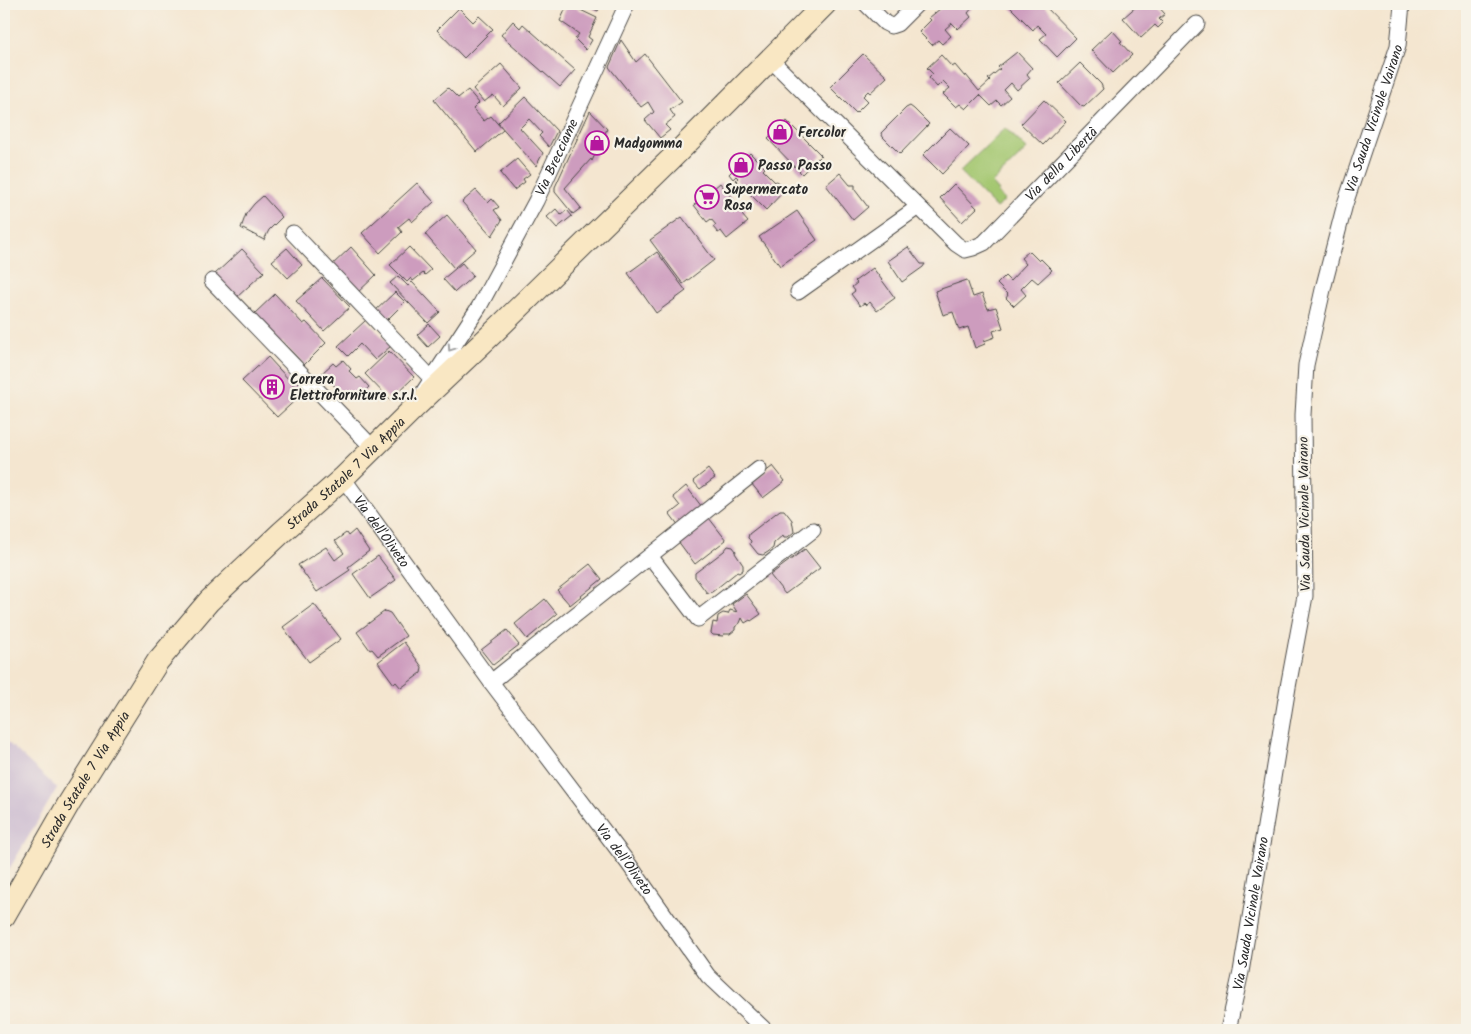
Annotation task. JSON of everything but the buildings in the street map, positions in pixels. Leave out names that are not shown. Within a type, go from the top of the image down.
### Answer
[{"type":"main road","points":[[770,59],[825,4]]},
{"type":"main road","name":"Strada Statale 7 Via Appia","points":[[4,916],[69,803],[158,661],[209,601],[343,478],[770,59]]},
{"type":"street","name":"Via Brecciame","points":[[416,406],[431,378],[479,307],[536,201],[627,4]]},
{"type":"street","points":[[866,4],[885,23],[891,26],[897,24],[917,4]]},
{"type":"street","name":"Via Sauda Vicinale Vairano","points":[[1228,1030],[1241,972],[1305,596],[1303,415],[1306,365],[1345,204],[1398,46],[1402,4]]},
{"type":"street","name":"Via della Libertà","points":[[770,59],[918,207],[956,244],[965,250],[984,243],[1197,24]]},
{"type":"street","points":[[798,292],[918,207]]},
{"type":"street","points":[[293,233],[431,378]]},
{"type":"street","points":[[212,281],[373,448]]},
{"type":"street","points":[[479,307],[477,315],[480,323],[488,326],[500,326]]},
{"type":"street","points":[[491,682],[759,469]]},
{"type":"street","name":"Via dell'Oliveto","points":[[343,478],[491,682],[628,863],[708,976],[765,1030]]},
{"type":"street","points":[[650,556],[698,619],[814,530]]},
{"type":"shaded area","points":[[4,739],[57,788],[4,878]]},
{"type":"green space","points":[[1005,128],[1027,149],[992,183],[999,191],[997,193],[1005,200],[996,208],[960,171]]},
{"type":"place","name":"Fercolor","points":[[780,132]]},
{"type":"place","name":"Madgomma","points":[[597,143]]},
{"type":"place","name":"Passo Passo","points":[[741,165]]},
{"type":"place","name":"Supermercato Rosa","points":[[707,197]]},
{"type":"place","name":"Correra Elettroforniture s.r.l.","points":[[272,387]]}]
